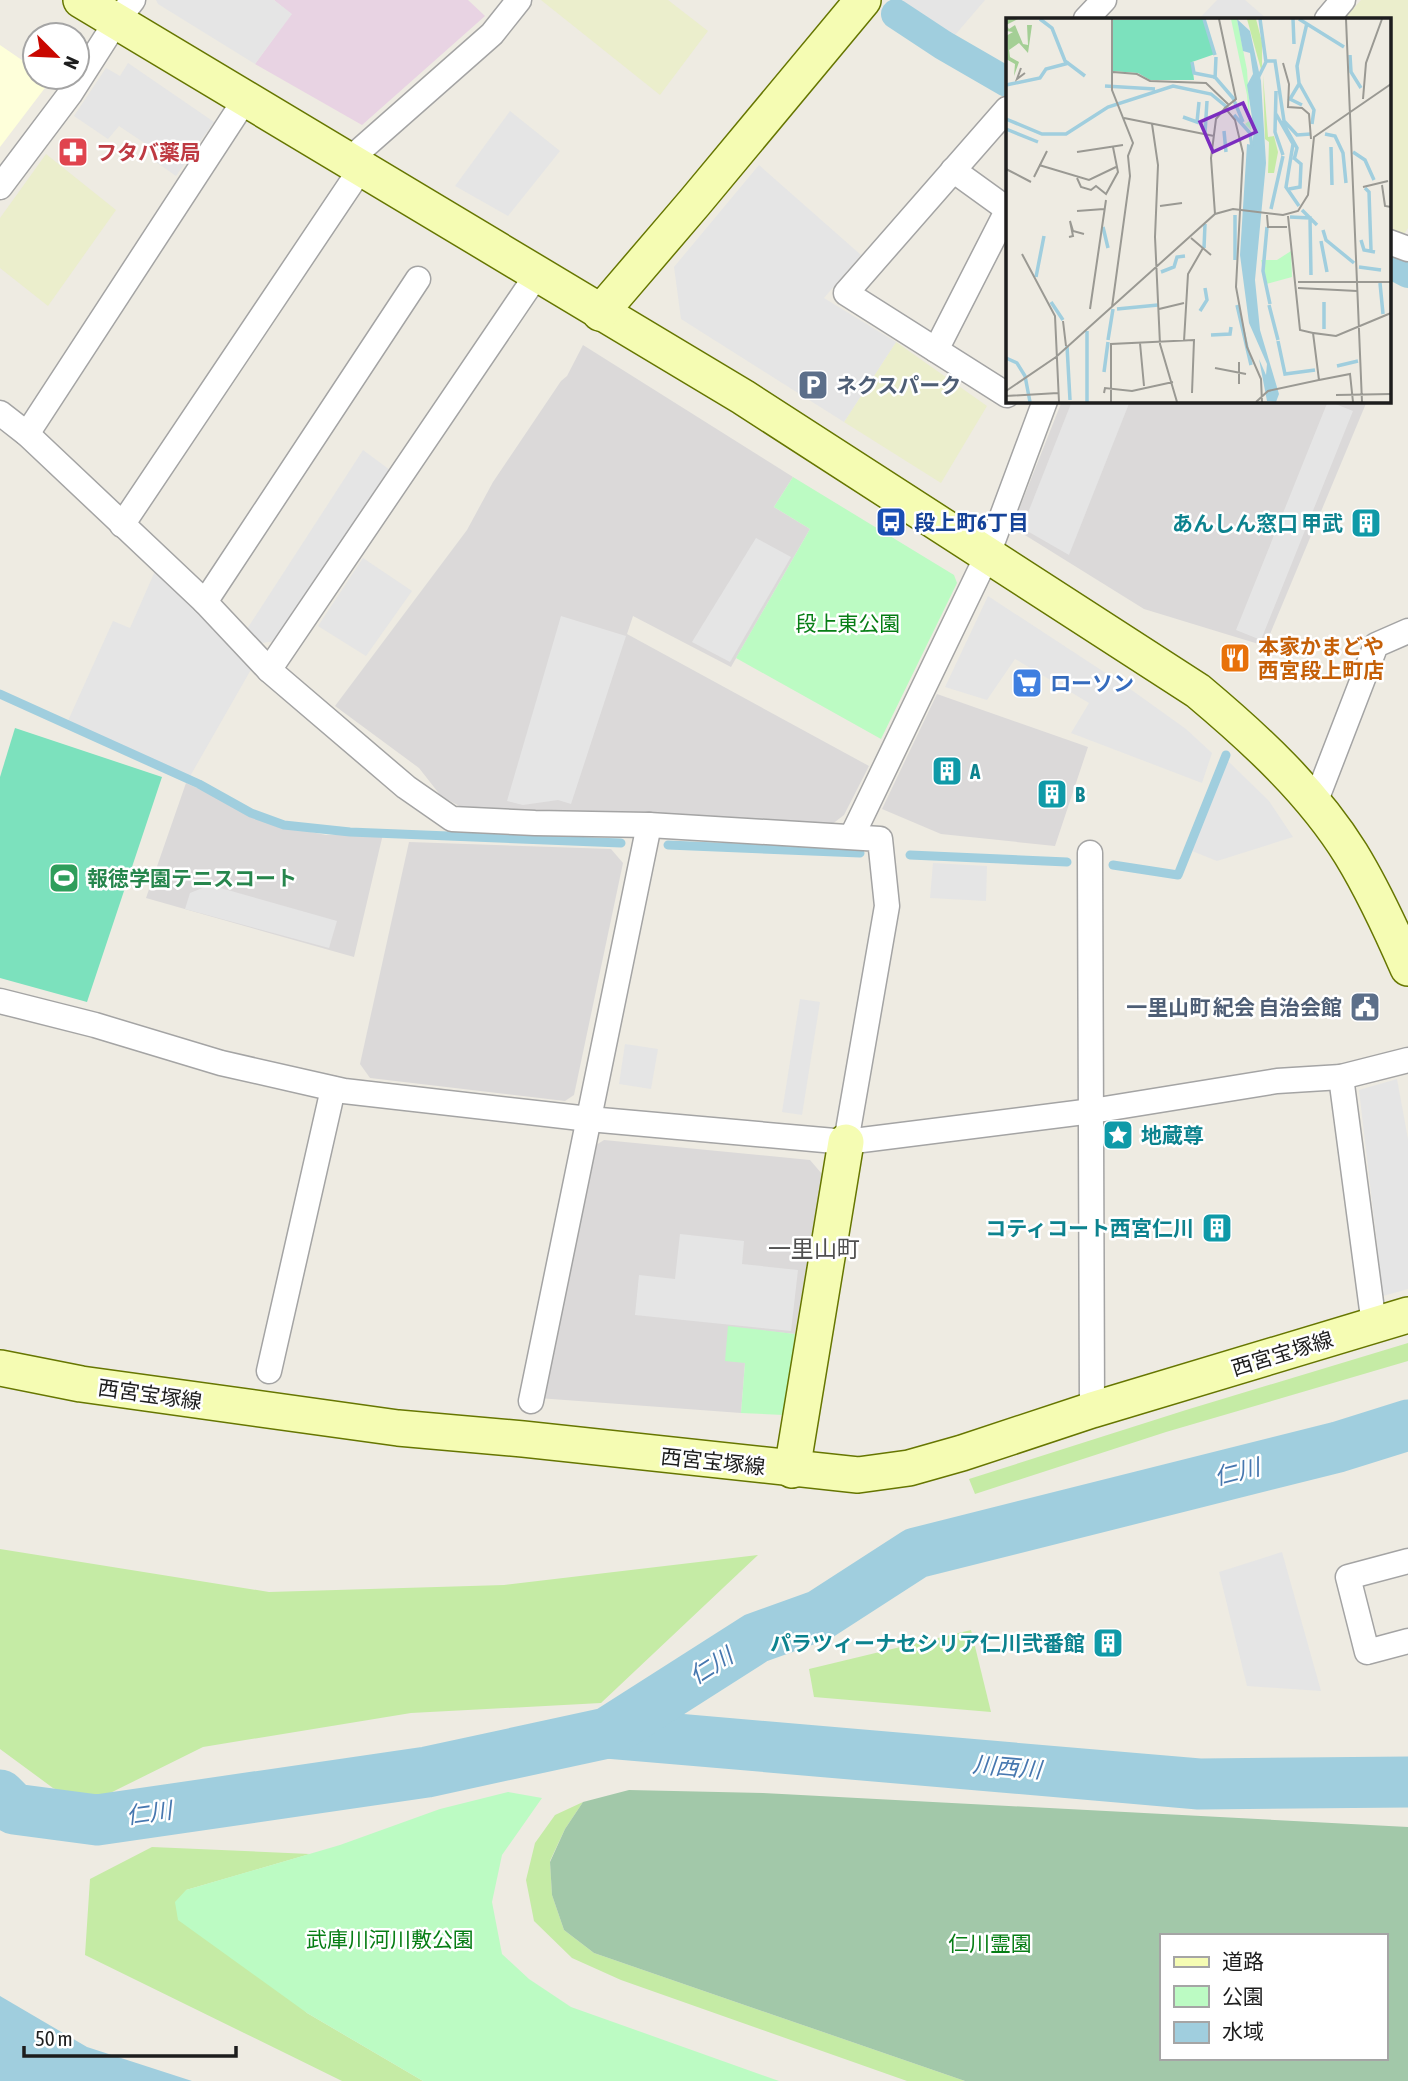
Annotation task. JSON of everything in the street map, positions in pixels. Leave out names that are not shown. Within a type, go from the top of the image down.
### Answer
[{"type":"street","points":[[81,0],[124,11],[172,53],[743,397],[1198,691],[1236,723],[1315,803],[1351,853],[1408,968]]},
{"type":"street","points":[[122,525],[356,163],[492,34],[519,0]]},
{"type":"street","points":[[600,313],[863,0]]},
{"type":"street","points":[[1087,18],[1104,0]]},
{"type":"street","points":[[1328,18],[1343,0]]},
{"type":"street","points":[[0,187],[70,94],[124,11]]},
{"type":"street","points":[[27,434],[246,98]]},
{"type":"street","points":[[1006,109],[846,293],[1006,394]]},
{"type":"street","points":[[953,170],[1006,209]]},
{"type":"street","points":[[936,350],[1006,212]]},
{"type":"street","points":[[1390,242],[1408,249]]},
{"type":"street","points":[[269,670],[538,273]]},
{"type":"street","points":[[205,602],[418,279]]},
{"type":"street","points":[[852,836],[988,554],[1042,408],[1020,402]]},
{"type":"street","points":[[0,413],[27,434],[205,602],[269,670],[406,787],[452,819],[535,824],[649,825],[880,839],[887,905],[792,1470]]},
{"type":"street","points":[[1315,803],[1376,645],[1408,631]]},
{"type":"street","points":[[531,1401],[649,825]]},
{"type":"street","points":[[1090,853],[1092,1410]]},
{"type":"street","points":[[0,1001],[221,1063],[333,1089],[589,1119],[846,1142],[1092,1111],[1277,1081],[1341,1077],[1408,1060]]},
{"type":"street","points":[[1341,1077],[1374,1325]]},
{"type":"street","points":[[270,1371],[333,1089]]},
{"type":"street","name":"西宮宝塚線","points":[[0,1368],[81,1384],[398,1428],[858,1475],[909,1468],[1408,1315]]},
{"type":"street","points":[[1408,1561],[1348,1577],[1367,1652],[1408,1641]]},
{"type":"shaded area","points":[[156,0],[274,0],[292,14],[255,64],[158,4]]},
{"type":"shaded area","points":[[274,0],[468,0],[485,16],[362,125],[255,64],[291,14]]},
{"type":"shaded area","points":[[541,0],[668,0],[708,31],[660,95]]},
{"type":"shaded area","points":[[899,0],[985,0],[955,35]]},
{"type":"shaded area","points":[[1217,0],[1245,0],[1266,18],[1200,18]]},
{"type":"shaded area","points":[[1361,0],[1408,0],[1408,228],[1404,234],[1390,229],[1390,18],[1345,18]]},
{"type":"shaded area","points":[[0,45],[21,59],[21,91],[43,91],[0,147]]},
{"type":"shaded area","points":[[128,63],[214,122],[176,176],[153,160],[158,152],[119,126],[108,139],[74,116],[106,68],[120,76]]},
{"type":"shaded area","points":[[510,111],[560,151],[508,216],[455,186]]},
{"type":"shaded area","points":[[46,154],[116,210],[48,306],[0,268],[0,218]]},
{"type":"shaded area","points":[[759,165],[861,255],[824,298],[896,342],[844,422],[681,319],[674,267]]},
{"type":"shaded area","points":[[896,342],[987,406],[941,483],[844,422]]},
{"type":"shaded area","points":[[583,345],[793,477],[774,507],[810,529],[731,667],[633,616],[627,634],[869,766],[844,815],[831,825],[461,807],[441,796],[419,768],[335,706],[467,530],[493,482],[567,376]]},
{"type":"shaded area","points":[[1062,402],[1367,402],[1265,646],[1144,609],[1012,527]]},
{"type":"shaded area","points":[[1072,402],[1130,402],[1069,555],[1022,528]]},
{"type":"shaded area","points":[[1328,402],[1353,411],[1261,640],[1236,630]]},
{"type":"shaded area","points":[[363,450],[390,470],[276,641],[262,643],[247,629]]},
{"type":"shaded area","points":[[756,538],[791,557],[730,662],[692,642]]},
{"type":"shaded area","points":[[363,558],[412,591],[366,656],[318,626]]},
{"type":"shaded area","points":[[159,562],[253,666],[189,778],[67,723],[113,621],[130,628]]},
{"type":"shaded area","points":[[988,596],[1186,729],[1212,753],[1202,783],[1071,733],[1089,703],[1015,659],[987,700],[945,687]]},
{"type":"shaded area","points":[[561,616],[626,636],[571,804],[558,800],[523,805],[507,801]]},
{"type":"shaded area","points":[[937,694],[1088,747],[1055,846],[941,834],[882,809]]},
{"type":"shaded area","points":[[1227,760],[1269,801],[1293,837],[1217,861],[1192,851]]},
{"type":"shaded area","points":[[186,783],[280,826],[326,835],[383,834],[354,957],[146,898]]},
{"type":"shaded area","points":[[409,842],[611,849],[623,863],[574,1095],[565,1101],[370,1078],[360,1064]]},
{"type":"shaded area","points":[[933,863],[987,866],[986,901],[930,898]]},
{"type":"shaded area","points":[[210,885],[337,921],[329,948],[185,909],[190,893]]},
{"type":"shaded area","points":[[800,999],[820,1002],[802,1115],[782,1112]]},
{"type":"shaded area","points":[[625,1044],[658,1049],[651,1089],[619,1084]]},
{"type":"shaded area","points":[[1397,1079],[1408,1139],[1408,1289],[1383,1296],[1359,1090]]},
{"type":"shaded area","points":[[604,1140],[810,1160],[822,1174],[795,1334],[728,1327],[745,1363],[741,1413],[538,1398],[590,1149]]},
{"type":"shaded area","points":[[680,1234],[744,1241],[742,1264],[798,1270],[791,1331],[635,1315],[639,1275],[675,1279]]},
{"type":"shaded area","points":[[1282,1552],[1321,1691],[1247,1686],[1219,1572]]},
{"type":"green space","name":"段上東公園","points":[[793,477],[954,575],[957,583],[881,739],[736,658],[810,529],[774,507]]},
{"type":"green space","name":"報徳学園テニスコート","points":[[15,728],[162,777],[87,1002],[0,978],[0,777]]},
{"type":"green space","points":[[728,1326],[795,1334],[784,1415],[741,1413],[745,1363],[725,1361]]},
{"type":"green space","points":[[1408,1343],[1408,1361],[1166,1432],[975,1494],[969,1479],[1186,1410]]},
{"type":"green space","points":[[0,1549],[269,1592],[504,1585],[758,1555],[601,1703],[411,1713],[203,1747],[90,1803],[53,1788],[0,1749]]},
{"type":"green space","points":[[971,1630],[991,1712],[814,1697],[809,1669]]},
{"type":"green space","name":"仁川霊園","points":[[629,1790],[763,1793],[1408,1827],[1408,2081],[965,2081],[594,1953],[564,1930],[552,1895],[550,1862],[565,1829],[583,1802]]},
{"type":"green space","name":"武庫川河川敷公園","points":[[508,1792],[542,1798],[502,1855],[492,1902],[502,1954],[529,1979],[571,2007],[779,2081],[423,2081],[307,2013],[178,1920],[175,1902],[186,1890],[340,1845],[440,1809]]},
{"type":"green space","points":[[583,1802],[565,1829],[550,1861],[552,1895],[564,1930],[594,1953],[965,2081],[907,2081],[621,1980],[572,1958],[534,1921],[526,1880],[535,1843],[555,1815]]},
{"type":"green space","points":[[152,1847],[310,1854],[186,1890],[307,2013],[423,2081],[342,2081],[85,1955],[90,1879]]},
{"type":"water","points":[[0,1996],[87,2047],[192,2081],[0,2081]]},
{"type":"waterway","points":[[896,14],[1006,81]]},
{"type":"waterway","points":[[1390,264],[1408,273]]},
{"type":"waterway","points":[[0,694],[199,784],[251,813],[284,825],[350,832],[621,843]]},
{"type":"waterway","points":[[1113,865],[1178,875],[1226,755]]},
{"type":"waterway","points":[[668,845],[860,853]]},
{"type":"waterway","points":[[910,855],[1067,862]]},
{"type":"waterway","name":"仁川","points":[[0,1795],[14,1809],[97,1820],[427,1772],[607,1733],[756,1638],[820,1615],[916,1553],[1338,1447],[1408,1425]]},
{"type":"waterway","name":"川西川","points":[[607,1733],[1199,1784],[1408,1782]]},
{"type":"place","name":"フタバ薬局","points":[[73,152]]},
{"type":"place","name":"ネクスパーク","points":[[813,385]]},
{"type":"place","name":"段上町6丁目","points":[[891,522]]},
{"type":"place","name":"あんしん窓口 甲武","points":[[1366,523]]},
{"type":"place","name":"本家かまどや 西宮段上町店","points":[[1235,658]]},
{"type":"place","name":"ローソン","points":[[1027,683]]},
{"type":"place","name":"A","points":[[947,771]]},
{"type":"place","name":"B","points":[[1052,794]]},
{"type":"place","name":"報徳学園テニスコート","points":[[64,878]]},
{"type":"place","name":"一里山町 紀会 自治会館","points":[[1365,1007]]},
{"type":"place","name":"地蔵尊","points":[[1118,1135]]},
{"type":"place","name":"コティコート西宮仁川","points":[[1217,1228]]},
{"type":"place","name":"パラツィーナセシリア仁川弐番館","points":[[1108,1643]]},
{"type":"district","name":"一里山町","points":[[814,1249]]}]
